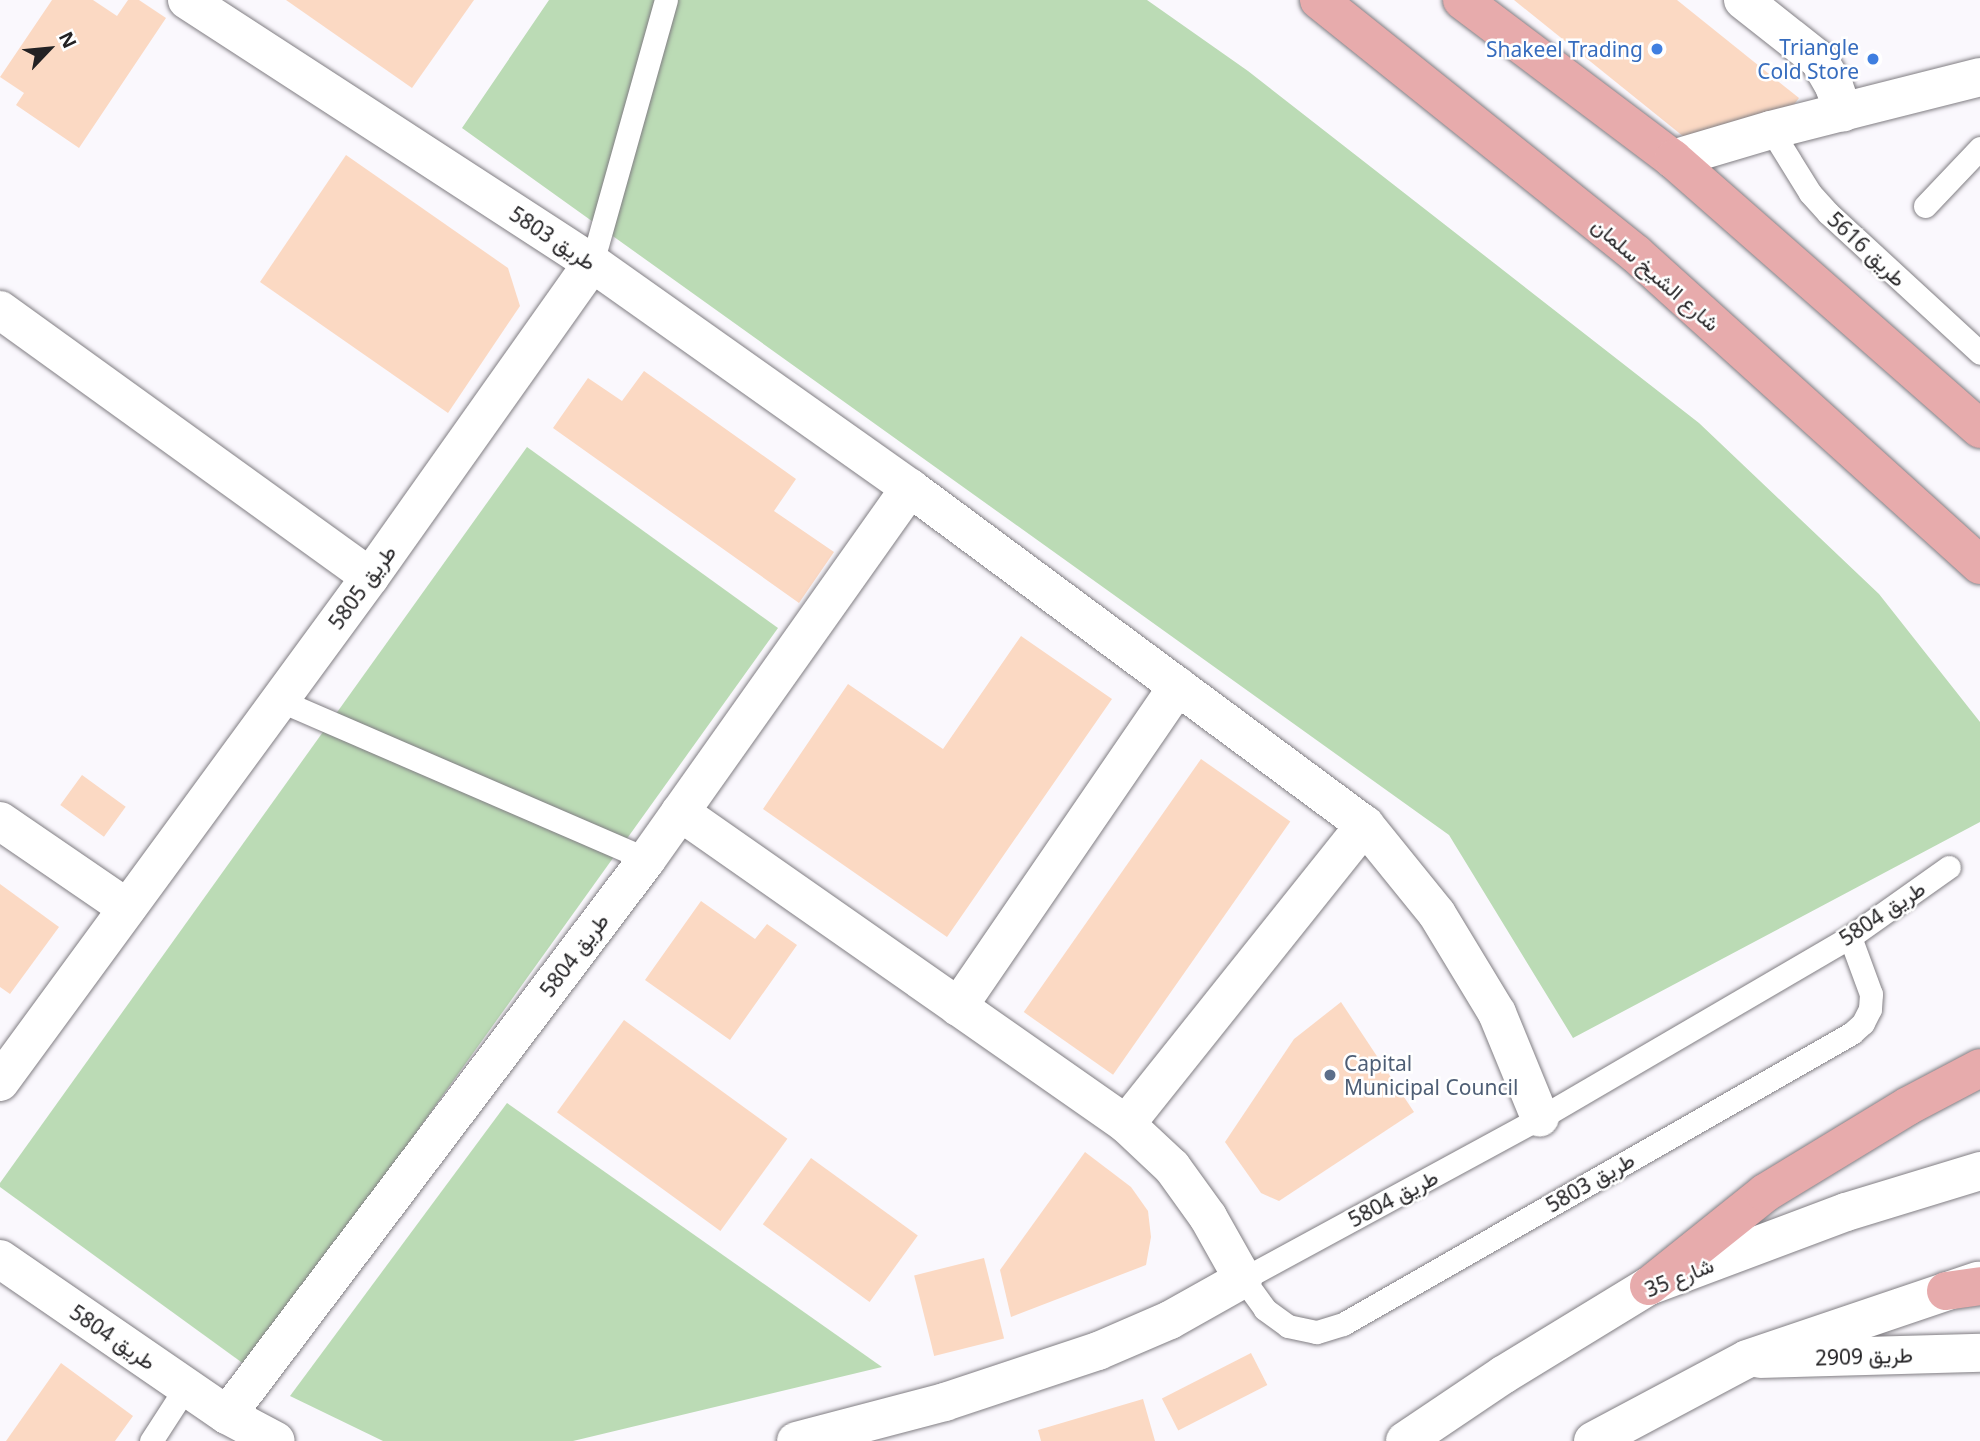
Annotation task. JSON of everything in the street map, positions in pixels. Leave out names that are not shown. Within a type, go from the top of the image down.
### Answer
[{"type":"main road","name":"شارع الشيخ سلمان","points":[[1319,0],[1636,254],[1978,564]]},
{"type":"main road","points":[[1462,0],[1672,159],[1980,429]]},
{"type":"main road","points":[[1649,1286],[1765,1193],[1909,1106],[1980,1068]]},
{"type":"street","name":"طريق 5803","points":[[187,0],[592,263],[911,488],[1365,825],[1437,914],[1497,1013],[1540,1118]]},
{"type":"street","points":[[1743,0],[1819,60],[1834,86],[1843,112]]},
{"type":"street","points":[[1672,159],[1771,130],[1980,77]]},
{"type":"street","name":"طريق 5805","points":[[0,1082],[370,577],[592,263]]},
{"type":"street","points":[[0,310],[370,577]]},
{"type":"street","name":"طريق 5804","points":[[227,1415],[647,859],[911,488]]},
{"type":"street","points":[[958,1007],[1178,686]]},
{"type":"street","points":[[680,812],[1126,1124],[1172,1167],[1208,1217],[1243,1279]]},
{"type":"street","points":[[0,821],[127,908]]},
{"type":"street","points":[[1126,1124],[1365,825]]},
{"type":"street","name":"شارع 35","points":[[1405,1441],[1503,1375],[1649,1286],[1846,1212],[1980,1171]]},
{"type":"street","name":"طريق 5804","points":[[0,1259],[227,1415],[276,1441]]},
{"type":"street","name":"طريق 5804","points":[[796,1441],[874,1431],[945,1402],[1098,1351],[1170,1320],[1243,1279]]},
{"type":"street","points":[[1593,1441],[1747,1359],[1969,1286]]},
{"type":"street","name":"طريق 2909","points":[[1747,1359],[1980,1353]]},
{"type":"lane","points":[[592,263],[666,0]]},
{"type":"lane","name":"طريق 5616","points":[[1771,130],[1810,193],[1828,213],[1980,353]]},
{"type":"lane","points":[[1926,206],[1980,148]]},
{"type":"lane","points":[[279,700],[647,859]]},
{"type":"lane","name":"طريق 5804","points":[[1243,1279],[1540,1118],[1850,937],[1949,867]]},
{"type":"lane","name":"طريق 5803","points":[[1243,1279],[1265,1309],[1288,1326],[1316,1332],[1343,1324],[1852,1032],[1863,1023],[1870,1009],[1871,994],[1850,937]]},
{"type":"lane","points":[[151,1441],[186,1387]]},
{"type":"green space","points":[[549,0],[1147,0],[1248,71],[1699,423],[1879,594],[1980,722],[1980,822],[1573,1038],[1449,835],[462,128]]},
{"type":"green space","points":[[527,447],[778,628],[248,1367],[0,1187],[0,1183]]},
{"type":"green space","points":[[507,1103],[882,1367],[573,1441],[383,1441],[290,1396]]},
{"type":"building","points":[[52,0],[93,0],[117,16],[128,0],[139,0],[166,18],[79,148],[16,105],[24,93],[0,77]]},
{"type":"building","points":[[286,0],[474,0],[412,88]]},
{"type":"building","name":"Shakeel Trading","points":[[1514,0],[1677,0],[1799,98],[1778,125],[1689,141]]},
{"type":"building","points":[[346,155],[508,268],[520,306],[448,413],[260,282]]},
{"type":"building","points":[[644,371],[796,479],[774,511],[834,552],[799,603],[553,428],[588,378],[622,401]]},
{"type":"building","points":[[1021,636],[1112,699],[947,937],[763,809],[848,684],[943,749]]},
{"type":"building","points":[[1201,759],[1290,822],[1113,1075],[1024,1012]]},
{"type":"building","points":[[82,775],[126,807],[104,837],[60,805]]},
{"type":"building","points":[[0,884],[59,927],[10,994],[0,987]]},
{"type":"building","points":[[701,901],[755,939],[767,924],[797,945],[730,1040],[645,980]]},
{"type":"building","name":"Capital Municipal Council","points":[[1341,1002],[1414,1112],[1279,1201],[1261,1193],[1225,1142],[1294,1039]]},
{"type":"building","points":[[624,1020],[787,1139],[720,1231],[557,1112]]},
{"type":"building","points":[[1085,1152],[1131,1187],[1148,1211],[1151,1237],[1146,1265],[1011,1317],[1000,1270]]},
{"type":"building","points":[[811,1158],[918,1236],[870,1302],[763,1224]]},
{"type":"building","points":[[984,1258],[1004,1339],[934,1356],[914,1275]]},
{"type":"building","points":[[1251,1353],[1267,1385],[1178,1430],[1162,1398]]},
{"type":"building","points":[[61,1363],[133,1416],[115,1441],[6,1441]]},
{"type":"building","points":[[1143,1399],[1155,1441],[1041,1441],[1038,1430]]},
{"type":"place","name":"Shakeel Trading","points":[[1657,49]]},
{"type":"place","name":"Triangle Cold Store","points":[[1873,59]]},
{"type":"place","name":"Capital Municipal Council","points":[[1330,1075]]}]
